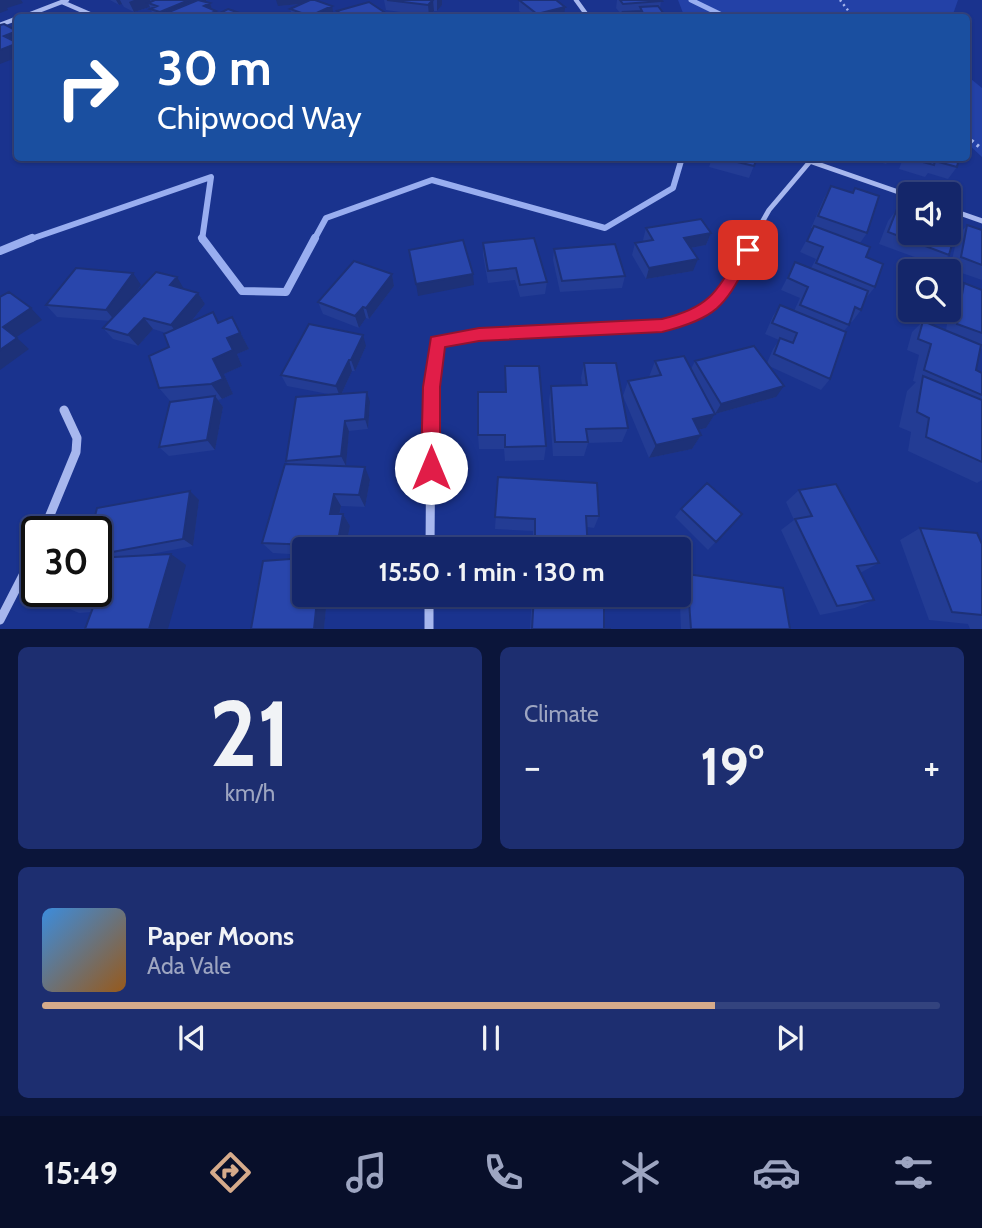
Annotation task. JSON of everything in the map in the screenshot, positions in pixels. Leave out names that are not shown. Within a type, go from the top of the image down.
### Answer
[{"type":"street","points":[[30,14],[64,1],[91,14]]},
{"type":"street","points":[[430,537],[431,387],[437,342],[479,334],[662,325],[696,315],[719,300],[769,210],[812,161]]},
{"type":"street","points":[[816,161],[898,192]]},
{"type":"street","points":[[961,214],[982,221]]},
{"type":"street","points":[[50,516],[76,452],[77,438],[64,410]]},
{"type":"street","points":[[0,620],[21,579]]},
{"type":"street","points":[[429,607],[429,629]]},
{"type":"path","points":[[840,0],[851,14]]},
{"type":"shaded area","points":[[678,0],[958,0],[953,14],[683,14]]},
{"type":"shaded area","points":[[970,78],[982,88],[982,157],[970,146]]},
{"type":"building","points":[[155,0],[189,0],[160,12],[150,9],[157,6],[148,3]]},
{"type":"building","points":[[198,0],[210,3],[204,6],[216,11],[210,14],[164,14]]},
{"type":"building","points":[[310,0],[332,6],[314,14],[290,9]]},
{"type":"building","points":[[387,0],[433,0],[428,5]]},
{"type":"building","points":[[519,0],[556,0],[565,7],[537,14]]},
{"type":"building","points":[[620,0],[661,0],[662,1],[623,4]]},
{"type":"building","points":[[369,2],[384,12],[341,14],[337,11]]},
{"type":"building","points":[[658,6],[664,14],[623,12],[642,11],[640,7]]},
{"type":"building","points":[[228,9],[242,14],[218,14]]},
{"type":"building","points":[[4,24],[14,29],[14,32],[4,36],[14,41],[14,45],[0,50],[0,25]]},
{"type":"building","points":[[733,161],[756,161],[754,166]]},
{"type":"building","points":[[919,161],[935,161],[934,165]]},
{"type":"building","points":[[935,161],[958,161],[957,167]]},
{"type":"building","points":[[831,186],[853,193],[855,188],[879,196],[867,233],[818,216]]},
{"type":"building","points":[[897,209],[898,209],[898,236],[888,232]]},
{"type":"building","points":[[701,219],[711,233],[684,238],[698,259],[649,268],[635,243],[653,240],[646,228]]},
{"type":"building","points":[[967,225],[982,230],[982,265],[961,257]]},
{"type":"building","points":[[814,226],[870,247],[866,257],[883,264],[875,287],[816,263],[823,247],[807,241]]},
{"type":"building","points":[[534,238],[547,282],[520,285],[516,268],[488,271],[483,243]]},
{"type":"building","points":[[463,240],[473,274],[416,284],[409,250]]},
{"type":"building","points":[[615,244],[625,276],[562,281],[554,249]]},
{"type":"building","points":[[922,245],[952,245],[949,255]]},
{"type":"building","points":[[354,261],[392,274],[366,308],[363,307],[355,316],[318,302]]},
{"type":"building","points":[[795,262],[868,291],[861,310],[855,307],[849,325],[800,305],[808,287],[788,278]]},
{"type":"building","points":[[76,268],[133,273],[106,310],[46,305]]},
{"type":"building","points":[[156,272],[177,277],[170,285],[198,293],[171,325],[144,318],[128,335],[103,328]]},
{"type":"building","points":[[964,283],[982,290],[982,333],[957,324],[961,322]]},
{"type":"building","points":[[9,292],[31,308],[3,327],[17,338],[0,350],[0,297]]},
{"type":"building","points":[[780,305],[846,332],[830,379],[774,354],[780,338],[793,343],[797,333],[772,323]]},
{"type":"building","points":[[213,312],[218,323],[232,317],[240,333],[227,338],[233,350],[213,359],[223,379],[211,384],[159,388],[149,356],[169,347],[164,334]]},
{"type":"building","points":[[923,322],[925,322],[981,345],[976,370],[982,373],[982,395],[924,370],[931,344],[918,339]]},
{"type":"building","points":[[309,324],[363,335],[336,386],[281,375]]},
{"type":"building","points":[[754,346],[784,386],[721,404],[695,361]]},
{"type":"building","points":[[684,356],[715,414],[693,419],[701,435],[656,445],[628,381],[661,375],[655,361]]},
{"type":"building","points":[[584,363],[616,363],[628,428],[586,429],[588,442],[555,442],[551,386],[587,385]]},
{"type":"building","points":[[505,366],[539,366],[546,446],[505,447],[505,435],[478,435],[478,392],[506,392]]},
{"type":"building","points":[[923,376],[982,400],[982,462],[926,437],[929,418],[917,412]]},
{"type":"building","points":[[367,392],[365,419],[345,421],[341,456],[286,461],[296,397]]},
{"type":"building","points":[[215,396],[207,440],[159,447],[170,402]]},
{"type":"building","points":[[285,464],[365,467],[359,495],[334,494],[330,514],[343,514],[339,537],[292,537],[292,544],[262,543]]},
{"type":"building","points":[[498,477],[597,483],[599,516],[586,516],[587,537],[535,537],[535,519],[495,517]]},
{"type":"building","points":[[707,483],[742,514],[716,542],[681,509]]},
{"type":"building","points":[[836,484],[879,563],[857,566],[874,600],[837,606],[795,519],[812,516],[799,490]]},
{"type":"building","points":[[190,491],[183,539],[112,552],[112,516],[95,516],[97,508]]},
{"type":"building","points":[[920,528],[977,533],[982,544],[982,615],[952,612]]},
{"type":"building","points":[[171,554],[149,629],[85,629],[93,607],[112,607],[112,557]]},
{"type":"building","points":[[292,559],[292,607],[316,607],[314,629],[251,629],[263,561]]},
{"type":"building","points":[[691,575],[783,588],[790,629],[691,629]]},
{"type":"building","points":[[533,607],[604,607],[604,629],[532,629]]},
{"type":"waterway","points":[[691,0],[720,14]]},
{"type":"waterway","points":[[314,240],[326,218],[432,180],[605,228],[673,188],[681,161]]},
{"type":"waterway","points":[[28,240],[211,177],[202,238]]},
{"type":"waterway","points":[[0,251],[32,238]]},
{"type":"waterway","points":[[202,238],[242,291],[286,292],[315,238]]},
{"type":"route","points":[[431,468],[431,387],[437,342],[479,334],[662,325],[681,321],[709,308],[719,300],[748,250]]}]
